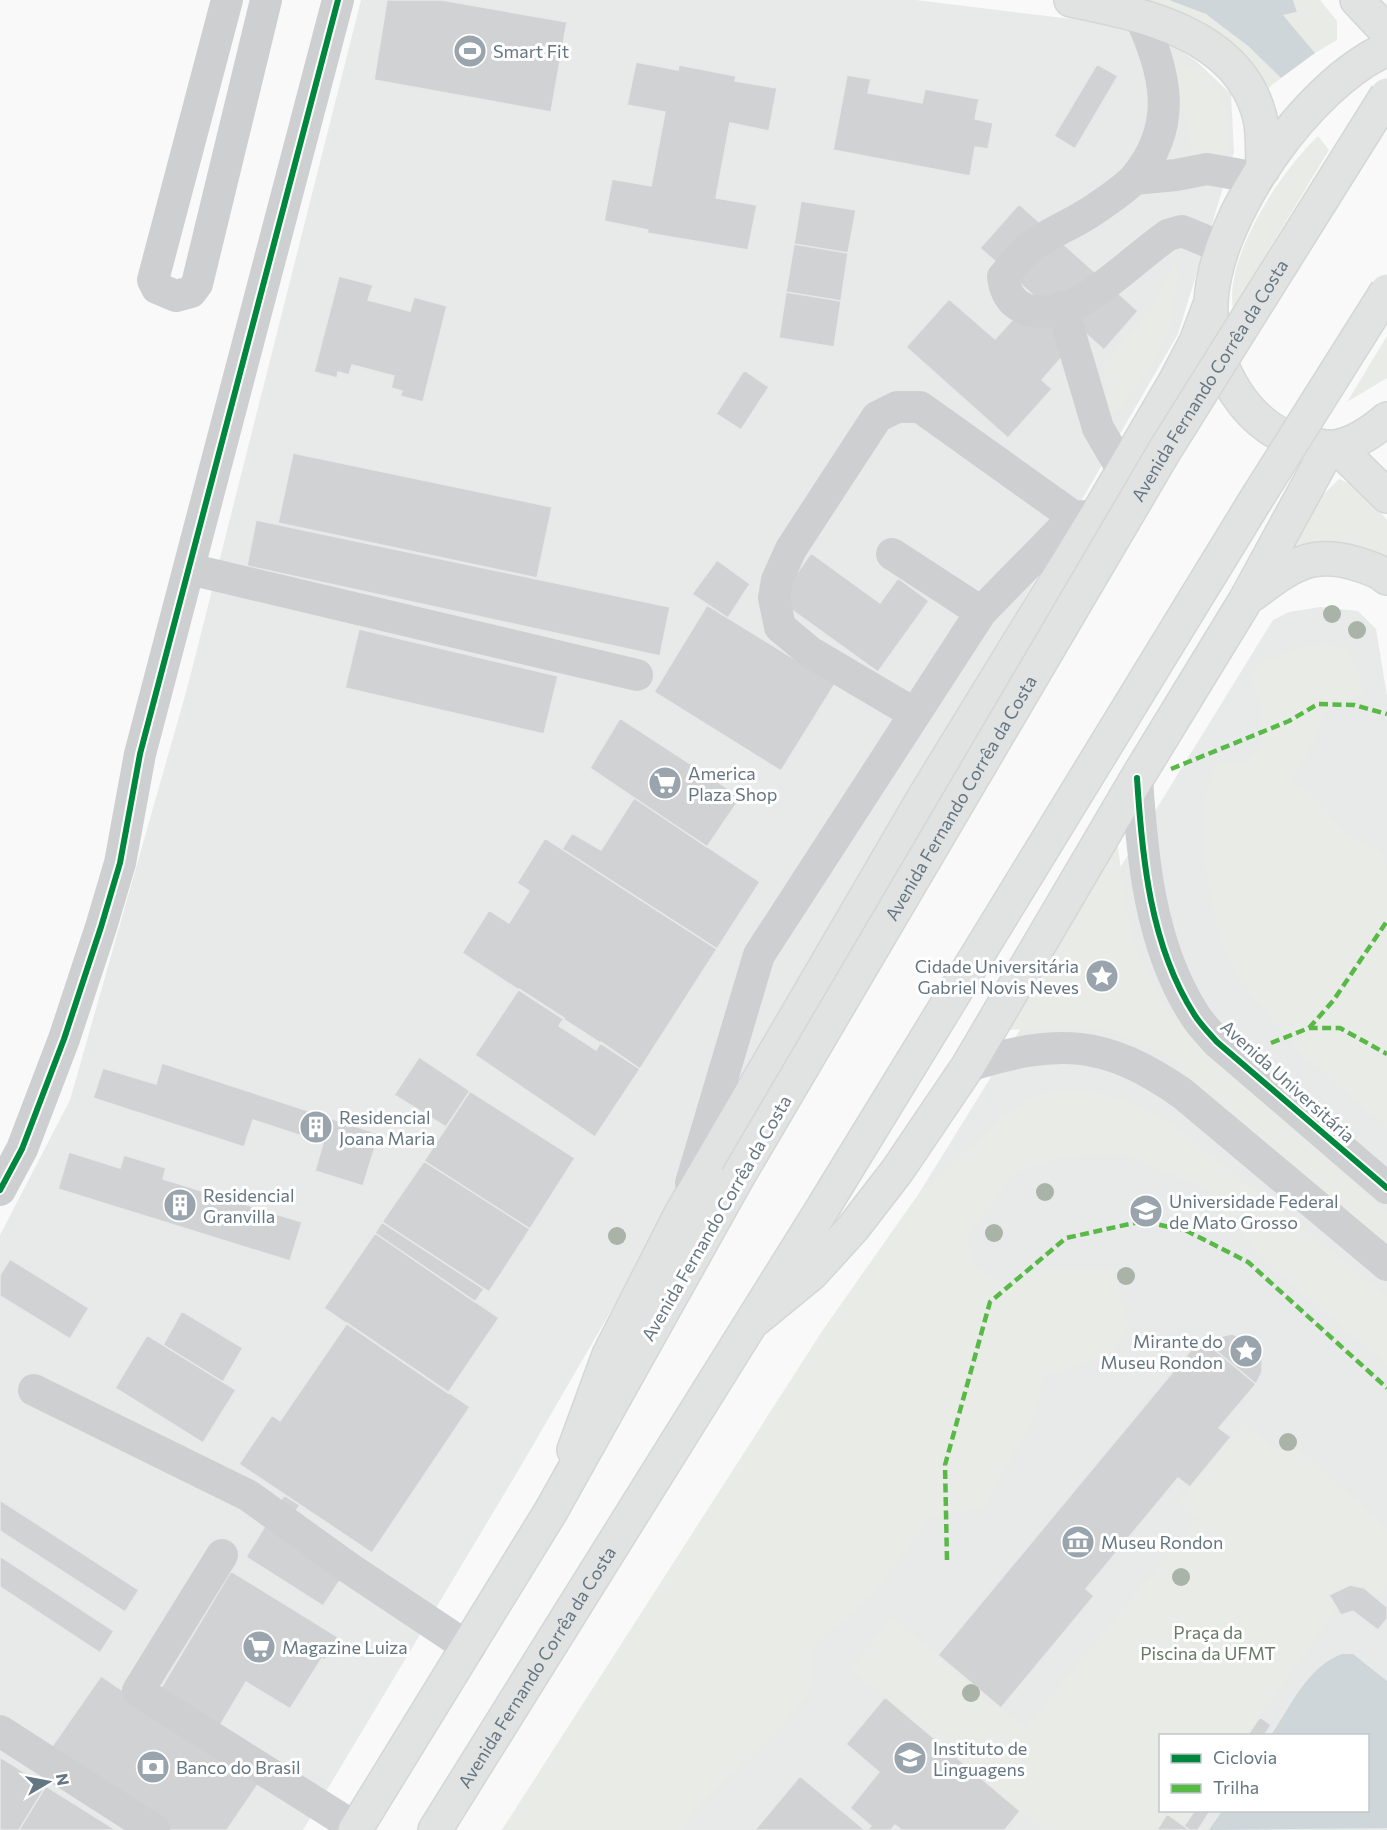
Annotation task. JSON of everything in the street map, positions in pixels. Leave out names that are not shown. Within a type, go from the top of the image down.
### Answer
[{"type":"main road","points":[[1071,0],[1139,14],[1197,40],[1236,67],[1252,94],[1260,116],[1260,174]]},
{"type":"main road","points":[[1357,0],[1387,32]]},
{"type":"main road","points":[[1374,57],[1291,127],[1260,174],[1223,248],[1211,302],[1218,357],[1225,374],[1241,400],[1281,436],[1302,444],[1333,447],[1355,440],[1387,419]]},
{"type":"main road","name":"Avenida Fernando Corrêa da Costa","points":[[355,1829],[469,1648],[551,1511],[737,1178],[1165,450],[1387,95]]},
{"type":"main road","name":"Avenida Fernando Corrêa da Costa","points":[[435,1830],[824,1206],[1248,512],[1387,291]]},
{"type":"main road","name":"Avenida Fernando Corrêa da Costa","points":[[551,1511],[609,1355],[682,1212],[1086,516],[1123,471],[1181,371],[1211,302]]},
{"type":"main road","points":[[1333,447],[1387,496]]},
{"type":"main road","name":"Avenida Fernando Corrêa da Costa","points":[[752,1322],[812,1273],[853,1228],[897,1171],[968,1066],[1137,778],[1245,601],[1333,447]]},
{"type":"main road","points":[[1245,601],[1285,570],[1310,558],[1336,558],[1379,570],[1387,578]]},
{"type":"street","points":[[227,0],[153,280],[157,288],[176,296],[191,292],[197,284],[266,0]]},
{"type":"street","points":[[0,1190],[30,1127],[64,1039],[120,863],[140,754],[338,0]]},
{"type":"street","points":[[1139,14],[1155,49],[1163,77],[1163,118],[1154,149],[1134,179],[1094,210],[1029,249],[1003,277],[1005,292],[1014,304],[1031,312],[1062,308],[1089,296],[1168,235],[1182,231],[1223,248]]},
{"type":"street","points":[[1134,179],[1207,169],[1260,174]]},
{"type":"street","points":[[1062,308],[1098,428],[1123,471]]},
{"type":"street","points":[[682,1212],[759,955],[915,714],[981,612],[1086,516],[920,407],[897,407],[877,417],[790,549],[777,580],[774,597],[780,627],[810,652],[915,714]]},
{"type":"street","points":[[892,554],[981,612]]},
{"type":"street","points":[[189,569],[637,675]]},
{"type":"street","name":"Avenida Universitária","points":[[1137,778],[1141,844],[1151,896],[1165,951],[1194,1014],[1217,1042],[1387,1188]]},
{"type":"street","points":[[968,1066],[1016,1051],[1060,1046],[1094,1050],[1128,1061],[1157,1075],[1184,1094],[1387,1265]]},
{"type":"street","points":[[34,1390],[249,1497],[348,1568],[469,1648]]},
{"type":"street","points":[[222,1555],[138,1690],[355,1829]]},
{"type":"street","points":[[0,1731],[154,1830]]},
{"type":"shaded area","points":[[361,0],[916,0],[1146,28],[1196,61],[1231,94],[1234,152],[1178,334],[518,1471],[303,1830],[0,1830],[0,1235],[70,1100],[188,685]]},
{"type":"shaded area","points":[[1169,0],[1293,0],[1297,12],[1283,15],[1315,53],[1281,78],[1248,46],[1206,14]]},
{"type":"shaded area","name":"Universidade Federal de Mato Grosso","points":[[1320,607],[1358,611],[1376,629],[1387,696],[1387,1830],[502,1830],[823,1330],[918,1195],[1273,620],[1289,612]]},
{"type":"shaded area","points":[[1342,1654],[1353,1654],[1387,1681],[1387,1828],[1209,1830],[1221,1812],[1369,1812],[1369,1734],[1272,1734],[1301,1688],[1319,1668]]},
{"type":"green space","points":[[1106,0],[1167,0],[1182,3],[1213,19],[1228,30],[1281,78],[1266,90]]},
{"type":"green space","points":[[1293,0],[1320,0],[1337,21],[1337,40],[1315,53],[1283,15],[1297,12]]},
{"type":"green space","points":[[1182,65],[1196,68],[1206,75],[1215,85],[1226,109],[1229,149],[1208,158],[1194,156],[1174,73]]},
{"type":"green space","points":[[1318,136],[1329,150],[1233,309],[1233,288],[1237,265],[1258,216],[1288,170]]},
{"type":"green space","points":[[1175,258],[1178,274],[1177,288],[1167,334],[1143,379],[1108,419],[1103,365],[1152,307]]},
{"type":"green space","points":[[1387,336],[1387,378],[1347,402]]},
{"type":"green space","points":[[1339,479],[1360,491],[1387,520],[1387,568],[1287,553],[1311,507]]},
{"type":"green space","points":[[1324,644],[1346,648],[1360,674],[1363,697],[1343,701],[1323,713],[1312,746],[1289,782],[1309,792],[1347,835],[1382,851],[1387,872],[1387,1128],[1302,1054],[1243,985],[1219,938],[1205,865],[1205,798],[1217,761],[1243,763],[1262,747],[1262,705],[1250,674],[1259,663],[1276,658],[1297,647]]},
{"type":"green space","points":[[1115,827],[1125,899],[1136,951],[1164,1004],[1212,1059],[1387,1211],[1387,1246],[1161,1053],[1115,1033],[1081,1027],[1003,1030]]},
{"type":"green space","points":[[1065,1090],[1094,1092],[1120,1099],[1171,1124],[1387,1296],[1387,1364],[1264,1262],[1208,1190],[1123,1154],[1067,1155],[1014,1173],[968,1235],[974,1266],[1007,1285],[1039,1270],[1113,1270],[1129,1327],[1111,1353],[1042,1378],[1038,1410],[984,1507],[928,1519],[877,1590],[814,1646],[813,1688],[775,1734],[701,1803],[682,1830],[502,1830],[823,1330],[918,1195],[1005,1116],[1036,1095]]},
{"type":"green space","name":"Praça da Piscina da UFMT","points":[[1243,1423],[1275,1449],[1297,1447],[1387,1528],[1387,1584],[1377,1599],[1365,1590],[1354,1586],[1342,1588],[1329,1595],[1337,1608],[1248,1734],[1159,1734],[1159,1812],[1194,1812],[1184,1826],[1167,1814],[1157,1830],[1043,1830],[851,1669],[892,1617],[1025,1728],[1197,1519],[1178,1502]]},
{"type":"building","name":"Smart Fit","points":[[387,0],[442,0],[567,22],[551,112],[374,80]]},
{"type":"building","points":[[636,62],[678,70],[679,65],[736,76],[735,81],[777,88],[769,131],[730,123],[716,198],[757,205],[748,250],[647,233],[648,230],[604,221],[612,179],[651,186],[665,112],[627,105]]},
{"type":"building","points":[[1097,64],[1118,76],[1075,149],[1054,136]]},
{"type":"building","points":[[847,75],[871,79],[868,93],[922,103],[925,89],[979,99],[975,119],[993,123],[988,149],[975,147],[970,176],[833,150]]},
{"type":"building","points":[[801,201],[856,210],[848,253],[794,244]]},
{"type":"building","points":[[1019,204],[1138,311],[1104,350],[1084,332],[1042,380],[1052,389],[1008,438],[906,347],[949,299],[995,339],[1034,296],[980,248]]},
{"type":"building","points":[[794,244],[848,253],[841,301],[786,292]]},
{"type":"building","points":[[339,276],[373,285],[368,300],[410,311],[414,297],[447,306],[423,402],[400,396],[402,391],[391,388],[394,376],[352,365],[349,375],[338,372],[337,378],[314,372]]},
{"type":"building","points":[[786,292],[841,301],[834,347],[779,338]]},
{"type":"building","points":[[744,370],[769,387],[741,430],[716,414]]},
{"type":"building","points":[[293,453],[552,507],[537,578],[278,523]]},
{"type":"building","points":[[256,520],[670,607],[660,656],[247,566]]},
{"type":"building","points":[[811,553],[880,603],[898,578],[929,601],[878,672],[778,600]]},
{"type":"building","points":[[717,560],[750,584],[728,618],[692,594]]},
{"type":"building","points":[[707,605],[835,684],[781,771],[654,692]]},
{"type":"building","points":[[359,629],[558,676],[544,734],[345,688]]},
{"type":"building","name":"America Plaza Shop","points":[[620,718],[741,797],[707,847],[590,768]]},
{"type":"building","points":[[634,798],[760,882],[717,949],[562,849],[572,833],[601,850]]},
{"type":"building","points":[[545,838],[717,949],[640,1069],[462,953],[489,910],[509,923],[529,891],[517,883]]},
{"type":"building","points":[[519,989],[564,1018],[559,1026],[596,1050],[601,1042],[640,1069],[595,1137],[475,1055]]},
{"type":"building","points":[[419,1057],[470,1091],[446,1127],[394,1095]]},
{"type":"building","name":"Residencial Joana Maria","points":[[162,1063],[379,1134],[363,1186],[315,1171],[323,1143],[253,1120],[244,1147],[93,1098],[103,1068],[156,1084]]},
{"type":"building","points":[[470,1091],[575,1158],[530,1229],[424,1161]]},
{"type":"building","name":"Residencial Granvilla","points":[[69,1152],[120,1168],[124,1155],[166,1168],[163,1179],[302,1222],[290,1261],[58,1189]]},
{"type":"building","points":[[424,1161],[530,1229],[489,1292],[382,1222]]},
{"type":"building","points":[[382,1222],[484,1289],[475,1302],[375,1233]]},
{"type":"building","points":[[375,1233],[499,1318],[448,1393],[324,1308]]},
{"type":"building","points":[[10,1259],[89,1308],[70,1339],[0,1296],[0,1275]]},
{"type":"building","points":[[182,1311],[243,1348],[223,1382],[163,1345]]},
{"type":"building","points":[[347,1323],[470,1407],[372,1553],[239,1464],[272,1415],[280,1421]]},
{"type":"building","points":[[1232,1334],[1250,1340],[1262,1355],[1262,1372],[1256,1384],[1209,1345],[1223,1336]]},
{"type":"building","points":[[147,1335],[236,1390],[203,1443],[115,1388]]},
{"type":"building","name":"Museu Rondon","points":[[1201,1338],[1256,1384],[1219,1428],[1231,1437],[1190,1487],[1178,1478],[1086,1589],[1094,1596],[1001,1708],[938,1655]]},
{"type":"building","points":[[284,1495],[300,1505],[280,1536],[343,1576],[323,1606],[246,1557]]},
{"type":"building","points":[[0,1500],[139,1590],[125,1612],[0,1531]]},
{"type":"building","points":[[0,1556],[114,1631],[100,1653],[0,1587]]},
{"type":"building","name":"Magazine Luiza","points":[[231,1571],[338,1637],[325,1660],[322,1658],[290,1709],[246,1682],[218,1729],[158,1693]]},
{"type":"building","points":[[1350,1585],[1364,1588],[1387,1607],[1387,1619],[1378,1630],[1353,1611],[1341,1615],[1329,1595]]},
{"type":"building","name":"Banco do Brasil","points":[[101,1676],[259,1783],[227,1830],[165,1830],[48,1752]]},
{"type":"building","name":"Instituto de Linguagens","points":[[885,1697],[1020,1811],[1005,1830],[902,1830],[895,1825],[891,1830],[867,1830],[871,1826],[850,1808],[879,1772],[846,1744]]},
{"type":"building","points":[[1260,1717],[1271,1725],[1265,1734],[1248,1734]]},
{"type":"building","points":[[0,1757],[46,1786],[19,1830],[0,1830]]},
{"type":"building","points":[[800,1776],[865,1830],[755,1830]]},
{"type":"building","points":[[46,1786],[116,1830],[19,1830]]},
{"type":"building","points":[[1194,1812],[1210,1812],[1198,1830],[1190,1830],[1184,1826]]},
{"type":"building","points":[[1167,1814],[1188,1829],[1188,1830],[1157,1830]]},
{"type":"marked path","points":[[1171,769],[1289,721],[1318,704],[1354,705],[1387,714]]},
{"type":"marked path","points":[[1309,1028],[1333,1001],[1387,921]]},
{"type":"marked path","points":[[1271,1043],[1309,1028],[1340,1028],[1387,1054]]},
{"type":"marked path","points":[[947,1560],[945,1465],[990,1302],[1066,1238],[1143,1221],[1187,1231],[1248,1262],[1387,1388]]},
{"type":"cycle path","points":[[0,1190],[22,1149],[64,1039],[120,863],[140,754],[338,0]]},
{"type":"cycle path","points":[[1137,778],[1146,869],[1158,930],[1167,959],[1194,1014],[1217,1042],[1387,1188]]},
{"type":"place","name":"Smart Fit","points":[[470,51]]},
{"type":"place","name":"America Plaza Shop","points":[[665,783]]},
{"type":"place","name":"Cidade Universitária Gabriel Novis Neves","points":[[1102,976]]},
{"type":"place","name":"Residencial Joana Maria","points":[[316,1127]]},
{"type":"place","name":"Residencial Granvilla","points":[[180,1205]]},
{"type":"place","name":"Universidade Federal de Mato Grosso","points":[[1146,1211]]},
{"type":"place","name":"Mirante do Museu Rondon","points":[[1246,1351]]},
{"type":"place","name":"Museu Rondon","points":[[1078,1542]]},
{"type":"place","name":"Magazine Luiza","points":[[259,1647]]},
{"type":"place","name":"Instituto de Linguagens","points":[[910,1758]]},
{"type":"place","name":"Banco do Brasil","points":[[153,1767]]}]
